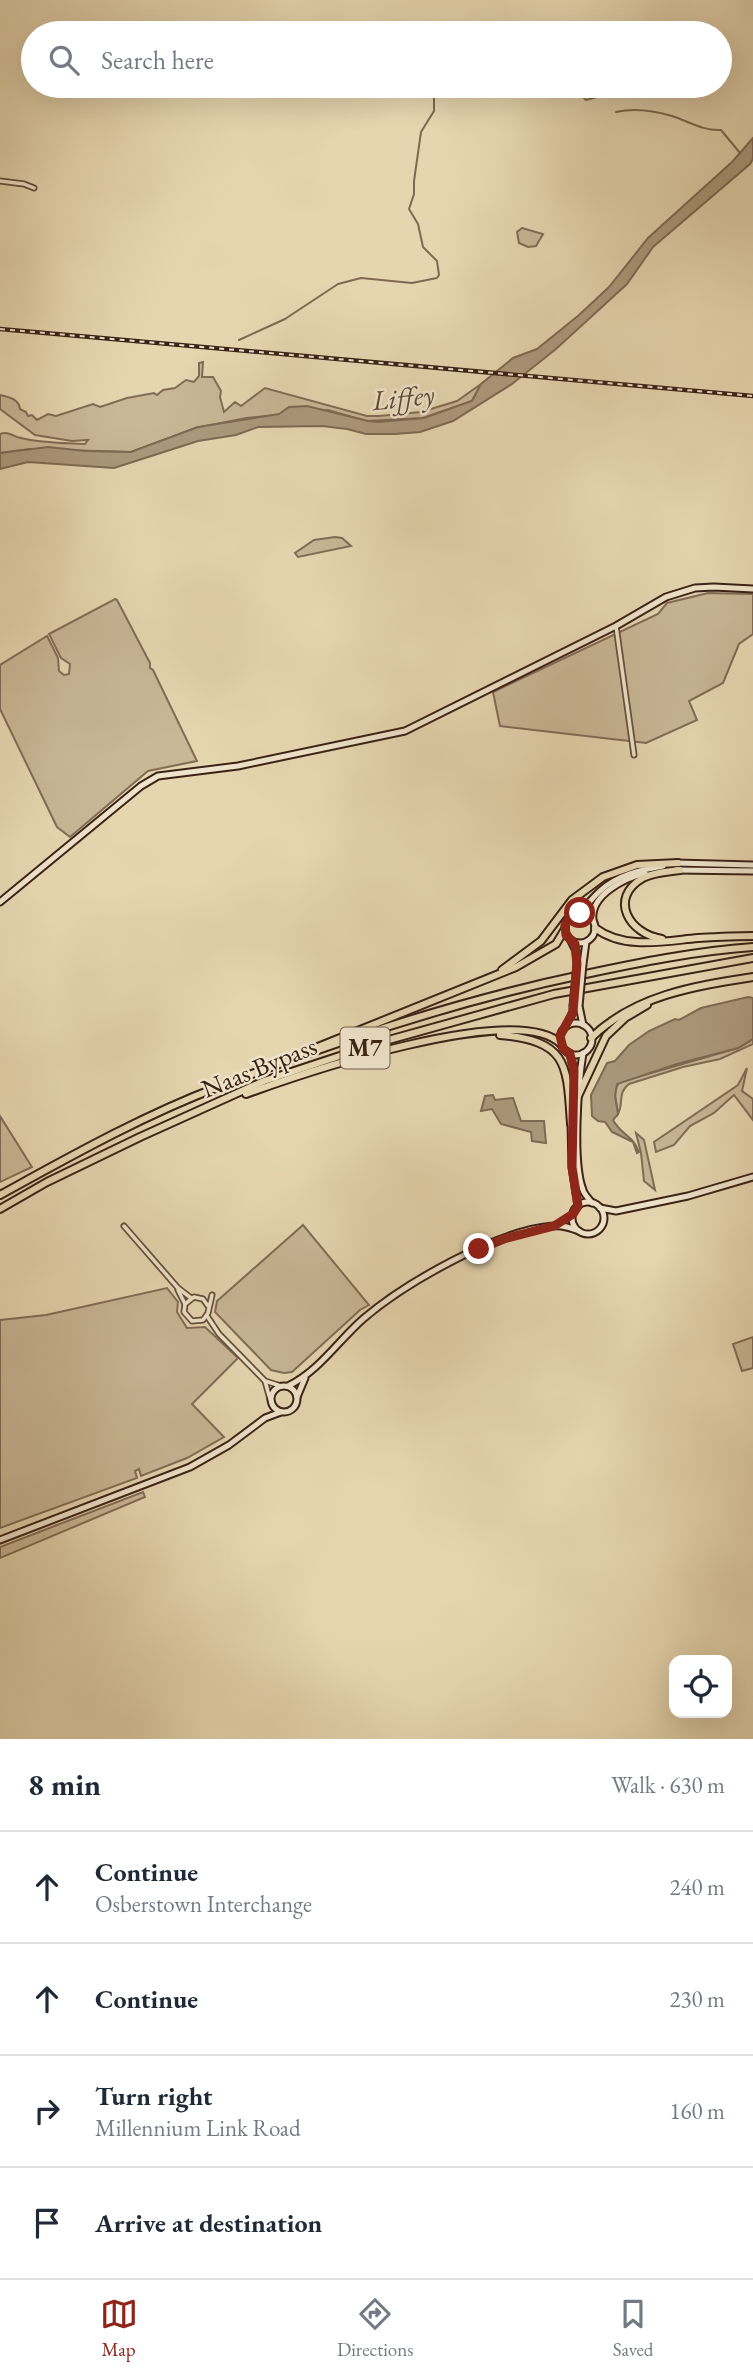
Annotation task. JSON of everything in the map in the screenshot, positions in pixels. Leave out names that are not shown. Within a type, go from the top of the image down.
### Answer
[{"type":"highway","name":"M7","points":[[488,979],[541,942],[572,900],[603,877],[637,865],[679,867]]},
{"type":"highway","points":[[678,940],[649,936],[638,931],[630,923],[626,905],[631,888],[644,877],[679,867]]},
{"type":"highway","points":[[595,928],[610,937],[625,941],[753,936]]},
{"type":"highway","name":"M7","points":[[273,1068],[321,1045],[516,967],[556,943],[565,929]]},
{"type":"highway","name":"Naas Bypass","points":[[0,1195],[102,1140],[216,1087],[446,1008],[523,987],[723,949],[753,947]]},
{"type":"highway","name":"Naas Bypass","points":[[0,1209],[117,1148],[264,1081],[385,1041],[554,994],[753,958]]},
{"type":"highway","points":[[592,1038],[613,1019],[654,999],[696,986],[753,977]]},
{"type":"highway","points":[[578,1096],[606,1036],[625,1018],[654,999]]},
{"type":"highway","name":"M7","points":[[480,1032],[535,1039],[558,1055],[565,1067],[571,1124]]},
{"type":"highway","name":"M7","points":[[201,1111],[326,1067],[384,1050],[480,1032],[535,1032],[552,1037],[561,1044]]},
{"type":"main road","points":[[0,902],[141,786],[158,776],[238,766],[405,731],[616,626],[666,597],[681,591],[714,587],[753,589]]},
{"type":"main road","points":[[580,964],[575,944],[565,929],[569,918],[583,909],[606,886],[623,876],[642,870],[753,865]]},
{"type":"main road","points":[[554,1226],[573,1214],[578,1206],[572,1167],[574,1071],[570,1054],[561,1044],[560,1036],[576,1006],[580,964],[586,942],[593,936],[595,928],[592,913],[596,903],[626,879],[653,871],[679,867],[753,871]]},
{"type":"main road","points":[[575,914],[585,914],[593,920]]},
{"type":"main road","points":[[570,940],[576,943],[586,942]]},
{"type":"main road","points":[[576,1006],[583,1025]]},
{"type":"main road","points":[[566,1027],[574,1023],[583,1025],[592,1038],[583,1053],[578,1096],[579,1173],[583,1192],[592,1203],[600,1208],[616,1210],[688,1196],[753,1177]]},
{"type":"main road","points":[[570,1054],[583,1053]]},
{"type":"main road","points":[[578,1206],[592,1203]]},
{"type":"main road","points":[[600,1208],[604,1221]]},
{"type":"main road","points":[[0,1540],[190,1467],[229,1446],[265,1418],[293,1408],[305,1378],[364,1319],[427,1275],[464,1255],[504,1239],[554,1226],[566,1226],[587,1234],[596,1232],[616,1210]]},
{"type":"main road","points":[[573,1214],[573,1224],[579,1231]]},
{"type":"main road","points":[[265,1418],[272,1392],[305,1378]]},
{"type":"main road","points":[[284,1386],[294,1390],[297,1397]]},
{"type":"main road","points":[[271,1402],[281,1412]]},
{"type":"street","points":[[0,181],[34,188]]},
{"type":"street","points":[[616,626],[634,755]]},
{"type":"street","points":[[124,1226],[178,1288],[191,1298],[203,1299],[212,1295],[207,1316],[210,1324],[265,1381],[271,1402]]},
{"type":"street","points":[[178,1288],[185,1304],[184,1312],[189,1319],[210,1324]]},
{"type":"street","points":[[185,1304],[191,1298]]},
{"type":"street","points":[[203,1299],[208,1306]]},
{"type":"street","points":[[200,1321],[207,1316]]},
{"type":"street","points":[[265,1381],[284,1386]]},
{"type":"shaded area","points":[[753,138],[753,159],[750,164],[653,247],[627,284],[556,349],[512,384],[453,421],[420,432],[395,434],[366,434],[322,426],[258,427],[236,435],[198,441],[114,468],[28,462],[0,469],[0,453],[48,447],[131,452],[198,427],[279,414],[289,407],[307,406],[378,422],[424,418],[472,401],[481,384],[513,358],[537,349],[609,287],[648,238],[732,162]]},
{"type":"shaded area","points":[[522,228],[543,234],[536,246],[528,247],[519,243],[517,232]]},
{"type":"shaded area","points":[[203,362],[202,377],[213,377],[221,391],[224,412],[235,402],[241,406],[265,388],[367,416],[421,412],[457,401],[481,384],[472,401],[423,418],[366,421],[328,410],[246,418],[196,428],[131,452],[30,449],[0,453],[0,434],[3,433],[53,443],[85,444],[88,440],[72,441],[35,435],[0,409],[0,395],[16,401],[20,409],[37,420],[48,414],[56,416],[93,404],[100,407],[127,398],[154,393],[157,395],[186,380],[194,382],[199,376],[199,363]]},
{"type":"shaded area","points":[[342,538],[351,546],[298,557],[295,553],[314,540]]},
{"type":"shaded area","points":[[708,593],[753,594],[753,634],[739,644],[723,683],[689,701],[697,720],[646,743],[500,726],[493,692],[658,614],[667,603]]},
{"type":"shaded area","points":[[115,599],[150,663],[150,668],[197,761],[148,771],[70,837],[57,827],[0,709],[0,665],[47,636],[58,658],[59,671],[64,675],[69,674],[70,664],[61,658],[49,634]]},
{"type":"shaded area","points":[[753,998],[753,1039],[738,1048],[617,1084],[615,1096],[618,1114],[613,1120],[633,1142],[612,1132],[605,1122],[592,1116],[591,1095],[607,1063],[615,1061],[629,1045],[649,1031],[675,1019],[679,1020],[701,1008]]},
{"type":"shaded area","points":[[753,1039],[753,1044],[720,1059],[629,1084],[623,1091],[618,1114],[615,1093],[620,1082],[738,1048]]},
{"type":"shaded area","points":[[747,1068],[742,1091],[753,1099],[753,1120],[734,1095],[714,1113],[690,1126],[674,1145],[656,1152],[654,1142],[738,1085]]},
{"type":"shaded area","points":[[493,1095],[495,1100],[513,1098],[521,1121],[544,1121],[546,1143],[532,1141],[531,1132],[501,1124],[492,1109],[481,1111],[485,1096]]},
{"type":"shaded area","points":[[0,1116],[32,1167],[0,1182]]},
{"type":"shaded area","points":[[636,1133],[644,1140],[655,1190],[644,1181]]},
{"type":"shaded area","points":[[303,1225],[369,1305],[360,1310],[292,1372],[284,1373],[271,1370],[215,1312],[217,1301]]},
{"type":"shaded area","points":[[167,1288],[178,1302],[177,1312],[187,1328],[205,1327],[238,1358],[192,1404],[224,1437],[187,1458],[141,1476],[139,1469],[135,1471],[137,1478],[0,1528],[0,1320],[46,1315]]},
{"type":"shaded area","points":[[753,1337],[753,1368],[742,1371],[733,1344]]},
{"type":"shaded area","points":[[143,1492],[145,1497],[0,1558],[0,1547]]},
{"type":"waterway","points":[[239,340],[285,319],[338,284],[361,278],[412,283],[437,278],[437,261],[423,247],[418,224],[409,209],[414,194],[421,132],[434,111],[434,98]]},
{"type":"waterway","points":[[584,98],[593,98]]},
{"type":"waterway","points":[[616,112],[637,110],[658,113],[702,128],[721,130],[740,153]]},
{"type":"railway","points":[[0,329],[753,396]]},
{"type":"route","points":[[479,1249],[504,1239],[554,1226],[566,1220],[578,1206],[572,1167],[574,1071],[570,1054],[563,1048],[560,1036],[573,1012],[577,964],[575,944],[566,935],[565,925],[572,915],[580,913]]},
{"type":"water label","name":"Liffey","points":[[403,397]]}]
